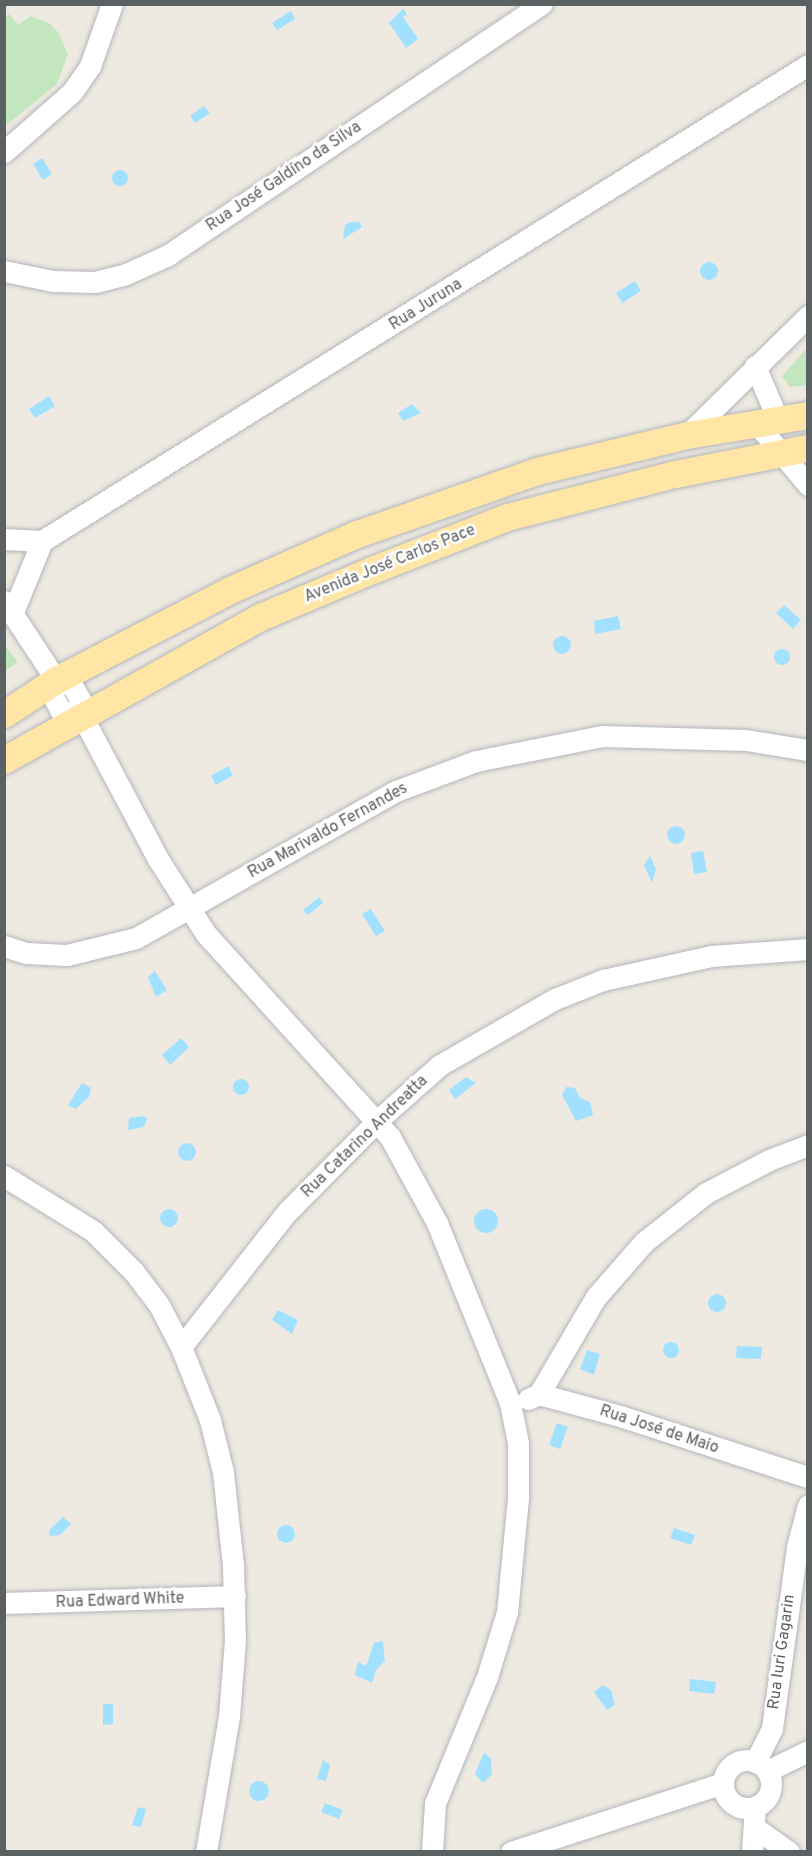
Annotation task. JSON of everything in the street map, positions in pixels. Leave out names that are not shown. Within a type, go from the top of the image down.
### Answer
[{"type":"main road","points":[[4,714],[56,681],[230,590],[357,534],[537,471],[687,435],[807,415]]},
{"type":"main road","name":"Avenida José Carlos Pace","points":[[4,760],[83,718],[260,617],[507,517],[675,474],[807,448]]},
{"type":"street","points":[[4,152],[72,92],[90,66],[112,4]]},
{"type":"street","name":"Rua José Galdíno da Silva","points":[[4,271],[53,281],[95,282],[126,274],[168,255],[542,4]]},
{"type":"street","name":"Rua Juruna","points":[[42,541],[807,65]]},
{"type":"street","points":[[687,435],[807,316]]},
{"type":"street","points":[[755,366],[767,422],[780,453],[807,485]]},
{"type":"street","points":[[4,539],[42,541],[9,606],[56,681],[53,696],[60,710],[83,718],[189,908],[206,934],[378,1120],[437,1223],[510,1403],[518,1443],[518,1476],[507,1612],[487,1677],[435,1803],[432,1851]]},
{"type":"street","name":"Rua Marivaldo Fernandes","points":[[4,946],[26,952],[67,955],[106,948],[136,938],[396,791],[476,761],[602,736],[746,740],[807,750]]},
{"type":"street","name":"Rua Catarino Andreatta","points":[[181,1347],[287,1212],[378,1120],[440,1065],[555,999],[584,988],[653,968],[711,956],[807,949]]},
{"type":"street","points":[[510,1403],[539,1394],[596,1298],[644,1242],[706,1193],[807,1145]]},
{"type":"street","points":[[4,1176],[93,1231],[134,1272],[159,1305],[181,1347],[197,1382],[218,1445],[235,1596],[229,1716],[206,1851]]},
{"type":"street","name":"Rua José de Maio","points":[[539,1394],[807,1477]]},
{"type":"street","name":"Rua Iuri Gagarin","points":[[761,1766],[772,1728],[797,1546],[807,1505]]},
{"type":"street","name":"Rua Edward White","points":[[4,1603],[235,1596]]},
{"type":"street","points":[[511,1851],[723,1783],[734,1764],[761,1766],[807,1751]]},
{"type":"street","points":[[752,1851],[754,1817],[770,1792],[761,1766]]},
{"type":"street","points":[[723,1783],[726,1796],[735,1805],[754,1817],[789,1851]]},
{"type":"green space","points":[[9,14],[18,25],[31,16],[49,23],[58,32],[68,54],[57,84],[5,126],[4,17]]},
{"type":"green space","points":[[807,348],[807,385],[790,387],[782,376]]},
{"type":"green space","points":[[5,646],[18,662],[4,671]]},
{"type":"water","points":[[403,9],[407,14],[403,17],[418,39],[406,48],[389,23]]},
{"type":"water","points":[[291,11],[295,19],[277,30],[272,23]]},
{"type":"water","points":[[204,106],[210,113],[195,123],[190,116]]},
{"type":"water","points":[[42,158],[52,174],[43,180],[33,164]]},
{"type":"water","points":[[120,170],[128,178],[120,186],[112,178]]},
{"type":"water","points":[[359,222],[362,227],[343,239],[345,225]]},
{"type":"water","points":[[705,262],[713,262],[718,267],[716,278],[705,280],[700,275],[700,267]]},
{"type":"water","points":[[635,281],[641,291],[622,303],[616,293]]},
{"type":"water","points":[[49,396],[55,406],[35,418],[29,409]]},
{"type":"water","points":[[412,404],[421,413],[403,421],[398,413]]},
{"type":"water","points":[[784,605],[801,620],[793,629],[776,613]]},
{"type":"water","points":[[618,616],[621,629],[595,634],[594,621]]},
{"type":"water","points":[[562,636],[568,639],[571,645],[568,651],[562,654],[556,651],[553,645],[556,639]]},
{"type":"water","points":[[782,649],[790,657],[782,665],[774,657]]},
{"type":"water","points":[[228,766],[233,775],[216,785],[211,776]]},
{"type":"water","points":[[676,826],[682,829],[685,835],[682,841],[676,844],[670,841],[667,835],[670,829]]},
{"type":"water","points":[[703,851],[707,872],[694,874],[691,853]]},
{"type":"water","points":[[650,856],[656,869],[652,883],[644,865]]},
{"type":"water","points":[[319,897],[323,903],[308,915],[303,910]]},
{"type":"water","points":[[371,909],[385,931],[376,936],[362,914]]},
{"type":"water","points":[[155,971],[167,990],[156,997],[148,977]]},
{"type":"water","points":[[181,1038],[189,1047],[170,1065],[162,1055]]},
{"type":"water","points":[[466,1077],[476,1083],[455,1099],[449,1090]]},
{"type":"water","points":[[238,1079],[244,1079],[249,1087],[247,1093],[238,1095],[233,1090],[233,1084]]},
{"type":"water","points":[[82,1083],[91,1088],[89,1097],[76,1109],[68,1105]]},
{"type":"water","points":[[566,1087],[575,1088],[580,1098],[590,1102],[593,1115],[576,1121],[562,1095]]},
{"type":"water","points":[[143,1116],[147,1118],[144,1127],[128,1130],[129,1118]]},
{"type":"water","points":[[187,1143],[193,1146],[196,1152],[193,1158],[187,1161],[181,1158],[178,1152],[181,1146]]},
{"type":"water","points":[[169,1209],[177,1214],[178,1218],[173,1226],[169,1227],[161,1222],[160,1218],[165,1210]]},
{"type":"water","points":[[486,1209],[494,1213],[498,1221],[494,1229],[486,1233],[478,1229],[474,1221],[478,1213]]},
{"type":"water","points":[[717,1294],[723,1297],[726,1303],[723,1309],[717,1312],[711,1309],[708,1303],[711,1297]]},
{"type":"water","points":[[278,1310],[298,1320],[292,1334],[272,1320]]},
{"type":"water","points":[[671,1342],[679,1350],[671,1358],[663,1350]]},
{"type":"water","points":[[737,1346],[762,1347],[761,1359],[736,1358]]},
{"type":"water","points":[[587,1350],[600,1354],[594,1375],[580,1369]]},
{"type":"water","points":[[557,1423],[568,1427],[560,1449],[549,1445]]},
{"type":"water","points":[[63,1517],[71,1524],[60,1535],[49,1536],[50,1529]]},
{"type":"water","points":[[282,1525],[290,1525],[295,1530],[293,1541],[282,1543],[277,1538],[277,1530]]},
{"type":"water","points":[[674,1528],[695,1535],[691,1545],[670,1538]]},
{"type":"water","points":[[383,1641],[385,1661],[376,1670],[372,1683],[355,1675],[358,1662],[366,1666],[374,1643]]},
{"type":"water","points":[[690,1679],[716,1682],[714,1694],[689,1691]]},
{"type":"water","points":[[603,1685],[611,1690],[615,1705],[607,1710],[594,1692]]},
{"type":"water","points":[[103,1704],[113,1704],[113,1724],[103,1725]]},
{"type":"water","points":[[484,1753],[491,1758],[492,1774],[483,1783],[475,1774]]},
{"type":"water","points":[[323,1760],[330,1765],[326,1781],[317,1779]]},
{"type":"water","points":[[259,1781],[266,1784],[269,1791],[266,1798],[259,1801],[252,1798],[249,1791],[252,1784]]},
{"type":"water","points":[[325,1803],[343,1810],[339,1819],[321,1812]]},
{"type":"water","points":[[138,1807],[146,1809],[141,1827],[132,1825]]}]
